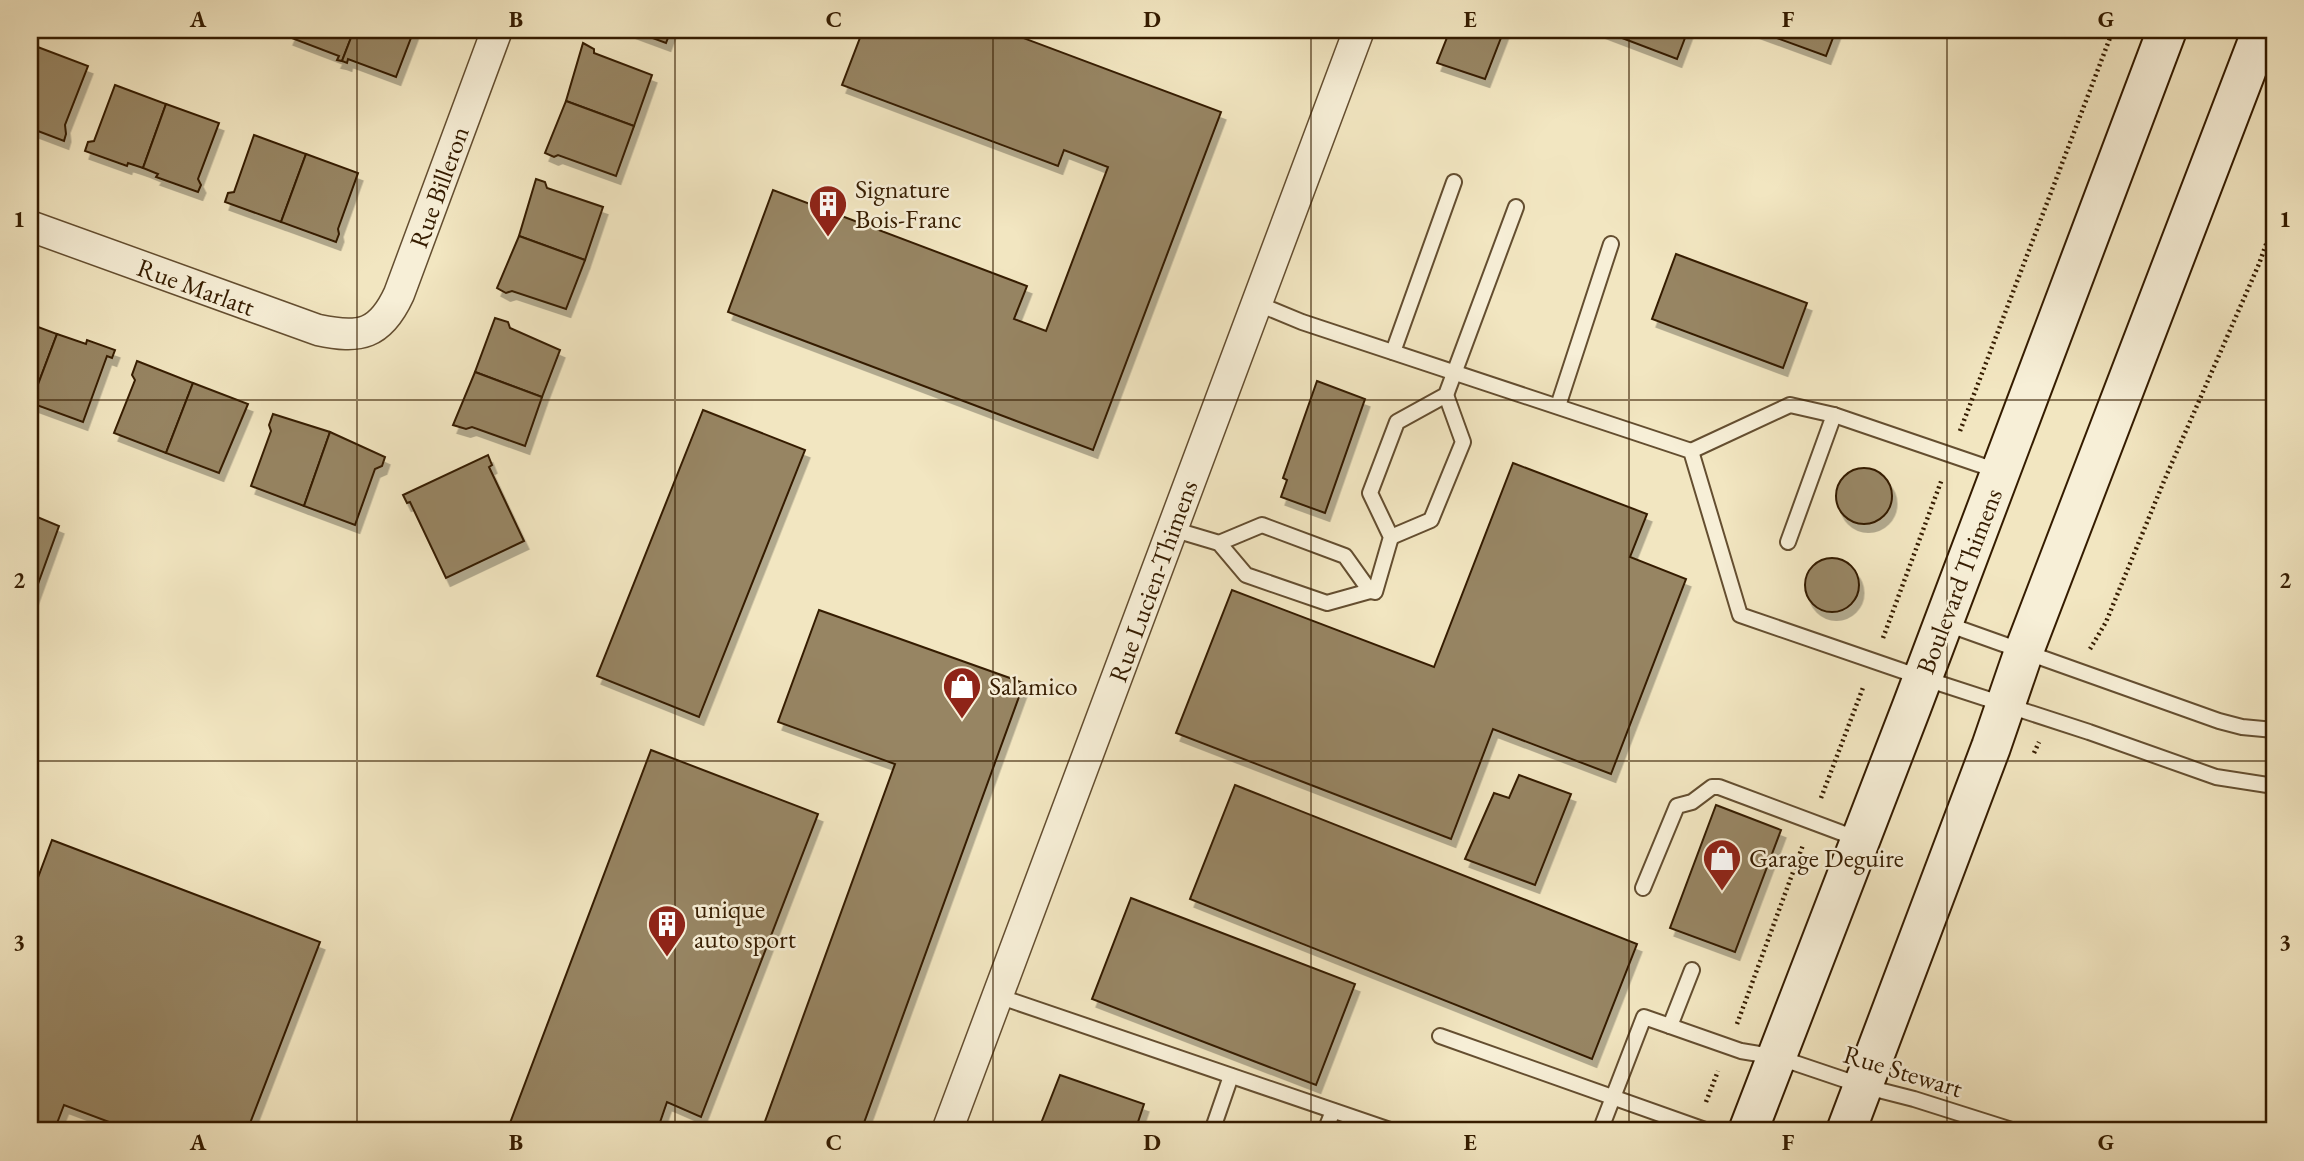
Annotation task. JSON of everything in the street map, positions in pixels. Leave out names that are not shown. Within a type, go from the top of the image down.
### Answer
[{"type":"street","name":"Rue Billeron","points":[[364,332],[384,321],[399,295],[497,30]]},
{"type":"street","name":"Rue Lucien-Thimens","points":[[947,1131],[1359,30]]},
{"type":"street","name":"Boulevard Thimens","points":[[1748,1131],[1923,678],[2167,30]]},
{"type":"street","points":[[1846,1131],[2024,651],[2262,30]]},
{"type":"street","name":"Rue Marlatt","points":[[30,226],[318,330],[343,336],[364,332]]},
{"type":"lane","points":[[1392,352],[1454,182]]},
{"type":"lane","points":[[1172,529],[1219,543],[1245,575],[1327,603],[1375,592],[1391,537],[1370,493],[1398,422],[1446,394],[1516,207]]},
{"type":"lane","points":[[1558,406],[1611,244]]},
{"type":"lane","points":[[1256,303],[1302,322],[1691,451],[1790,405],[1834,415],[2001,472]]},
{"type":"lane","points":[[1391,537],[1431,520],[1464,442],[1446,394]]},
{"type":"lane","points":[[1788,542],[1834,415]]},
{"type":"lane","points":[[1691,451],[1740,615],[2216,777],[2274,786]]},
{"type":"lane","points":[[1219,543],[1262,525],[1345,556],[1370,591]]},
{"type":"lane","points":[[1943,623],[2219,721],[2242,727],[2274,730]]},
{"type":"lane","points":[[1643,888],[1678,806],[1692,802],[1712,787],[1719,787],[1859,839]]},
{"type":"lane","points":[[1670,1026],[1692,970]]},
{"type":"lane","points":[[998,996],[1393,1131]]},
{"type":"lane","name":"Rue Stewart","points":[[1613,1097],[1644,1017],[1741,1051],[1777,1057],[1863,1086],[2015,1131]]},
{"type":"lane","points":[[1440,1037],[1708,1131]]},
{"type":"lane","points":[[1212,1131],[1231,1076]]},
{"type":"lane","points":[[1600,1131],[1613,1097]]},
{"type":"lane","points":[[1325,1131],[1333,1111]]},
{"type":"path","points":[[1965,417],[2113,30]]},
{"type":"path","points":[[2106,622],[2259,264],[2274,222]]},
{"type":"path","name":"Boulevard Thimens","points":[[1889,624],[1940,484]]},
{"type":"path","points":[[1820,800],[1863,687]]},
{"type":"path","points":[[1734,1032],[1804,844]]},
{"type":"path","points":[[1704,1106],[1721,1064]]},
{"type":"building","points":[[292,30],[354,30],[342,61],[337,60],[339,56],[289,37]]},
{"type":"building","points":[[354,30],[414,30],[396,77],[348,59],[347,63],[342,61]]},
{"type":"building","points":[[631,30],[671,30],[666,43]]},
{"type":"building","name":"Signature Bois-Franc","points":[[863,30],[1002,30],[1221,112],[1093,450],[728,312],[773,190],[1027,286],[1014,319],[1046,331],[1108,167],[1064,150],[1058,166],[842,85]]},
{"type":"building","points":[[1450,30],[1504,30],[1485,79],[1437,63]]},
{"type":"building","points":[[1601,30],[1688,30],[1677,59]]},
{"type":"building","points":[[1755,30],[1836,30],[1826,56]]},
{"type":"building","points":[[583,43],[594,49],[594,53],[652,75],[634,126],[566,101]]},
{"type":"building","points":[[35,46],[88,66],[65,125],[64,141],[30,128],[30,60]]},
{"type":"building","points":[[115,85],[166,104],[143,168],[128,163],[127,166],[85,151],[88,142],[94,141]]},
{"type":"building","points":[[566,101],[634,126],[616,176],[558,155],[554,157],[545,153]]},
{"type":"building","points":[[166,104],[219,123],[198,179],[201,185],[198,192],[156,177],[158,174],[143,168]]},
{"type":"building","points":[[254,135],[306,154],[281,222],[225,202],[228,193],[234,192]]},
{"type":"building","points":[[306,154],[358,173],[336,242],[281,222]]},
{"type":"building","points":[[536,179],[545,182],[547,188],[603,207],[585,260],[519,236]]},
{"type":"building","points":[[519,236],[585,260],[566,309],[512,291],[506,293],[497,288]]},
{"type":"building","points":[[1676,254],[1807,303],[1783,368],[1652,319]]},
{"type":"building","points":[[495,318],[508,322],[510,328],[560,350],[542,397],[475,372]]},
{"type":"building","points":[[30,324],[57,334],[31,403],[30,402]]},
{"type":"building","points":[[57,334],[86,344],[87,340],[115,350],[112,358],[107,356],[83,422],[31,403]]},
{"type":"building","points":[[137,361],[193,383],[166,453],[114,433],[135,380],[132,375]]},
{"type":"building","points":[[475,372],[542,397],[525,446],[472,427],[466,429],[453,425]]},
{"type":"building","points":[[1317,381],[1365,399],[1325,513],[1281,497],[1287,480],[1283,478]]},
{"type":"building","points":[[193,383],[248,404],[219,473],[166,453]]},
{"type":"building","points":[[703,410],[805,450],[699,717],[597,676]]},
{"type":"building","points":[[273,414],[330,432],[304,506],[251,486],[271,431],[269,425]]},
{"type":"building","points":[[330,432],[385,457],[382,466],[375,469],[355,525],[304,506]]},
{"type":"building","points":[[488,455],[492,465],[489,467],[524,541],[446,578],[410,502],[407,503],[403,495]]},
{"type":"building","points":[[1513,463],[1647,514],[1630,557],[1686,579],[1611,774],[1493,729],[1451,839],[1176,733],[1232,590],[1434,667]]},
{"type":"building","points":[[1859,468],[1869,468],[1884,476],[1890,485],[1890,507],[1884,516],[1869,524],[1859,524],[1841,512],[1836,501],[1836,491],[1848,473]]},
{"type":"building","points":[[30,514],[59,526],[30,606]]},
{"type":"building","points":[[1837,558],[1847,562],[1855,570],[1859,585],[1855,600],[1847,608],[1827,612],[1817,608],[1809,600],[1805,580],[1809,570],[1817,562]]},
{"type":"building","points":[[819,610],[1024,683],[861,1131],[774,1131],[763,1127],[895,764],[778,722]]},
{"type":"building","name":"unique auto sport","points":[[651,750],[818,814],[701,1117],[667,1102],[657,1131],[507,1131]]},
{"type":"building","points":[[1519,775],[1571,794],[1535,885],[1465,859],[1494,793],[1509,798]]},
{"type":"building","points":[[1235,785],[1637,944],[1592,1059],[1190,899]]},
{"type":"building","points":[[1716,805],[1781,830],[1735,952],[1670,928]]},
{"type":"building","points":[[52,840],[320,942],[247,1131],[133,1131],[64,1105],[54,1131],[30,1131],[30,899]]},
{"type":"building","points":[[1131,898],[1355,984],[1316,1085],[1092,999]]},
{"type":"building","points":[[1060,1075],[1144,1104],[1135,1131],[1038,1131]]},
{"type":"place","name":"Signature Bois-Franc","points":[[828,238]]},
{"type":"place","name":"Salamico","points":[[962,720]]},
{"type":"place","name":"Garage Deguire","points":[[1722,892]]},
{"type":"place","name":"unique auto sport","points":[[667,958]]}]
